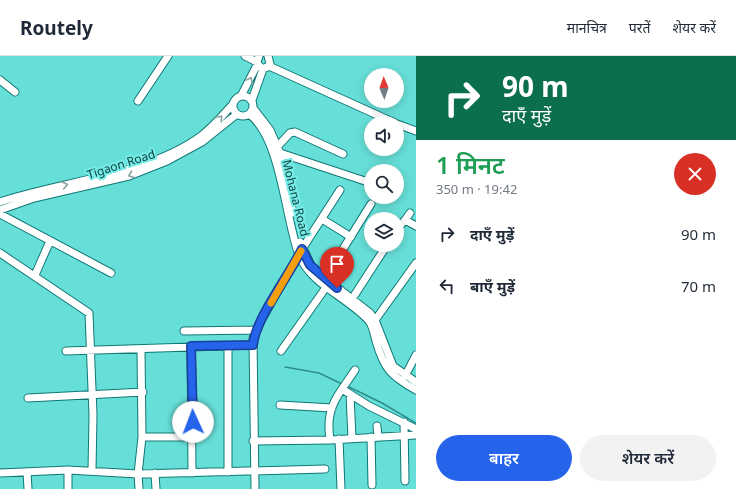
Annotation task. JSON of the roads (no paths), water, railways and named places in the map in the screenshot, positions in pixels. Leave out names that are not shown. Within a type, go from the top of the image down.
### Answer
[{"type":"street","points":[[138,101],[168,56]]},
{"type":"street","points":[[245,56],[378,116]]},
{"type":"street","points":[[261,63],[271,62],[269,56]]},
{"type":"street","points":[[261,63],[252,100],[253,108],[249,114],[245,116],[237,114],[233,108],[234,100],[241,96],[261,63]]},
{"type":"street","points":[[0,80],[15,92]]},
{"type":"street","points":[[241,96],[245,96],[252,100]]},
{"type":"street","name":"Tigaon Road","points":[[0,210],[34,198],[106,179],[189,144],[210,128],[233,104]]},
{"type":"street","name":"Mohana Road","points":[[253,108],[270,130],[278,150],[301,252],[310,265],[352,299],[373,322],[392,366],[416,382]]},
{"type":"street","name":"Tigaon Road","points":[[0,202],[51,188],[129,176],[190,150],[237,114]]},
{"type":"street","name":"Mohana Road","points":[[249,114],[258,123],[270,147],[301,252],[312,274],[373,322]]},
{"type":"street","points":[[404,127],[416,131]]},
{"type":"street","points":[[343,154],[295,132],[290,132],[278,150],[364,181]]},
{"type":"street","points":[[255,489],[253,441],[253,345],[256,330],[301,252],[340,190]]},
{"type":"street","points":[[325,278],[371,204]]},
{"type":"street","points":[[410,213],[405,220],[416,226]]},
{"type":"street","points":[[0,214],[111,273]]},
{"type":"street","points":[[322,220],[351,237]]},
{"type":"street","points":[[35,275],[50,241]]},
{"type":"street","points":[[352,299],[382,252]]},
{"type":"street","points":[[0,253],[35,275],[89,313],[94,415],[92,471]]},
{"type":"street","points":[[416,263],[373,322],[385,367],[397,378],[416,390]]},
{"type":"street","points":[[281,351],[327,286]]},
{"type":"street","points":[[184,331],[256,330]]},
{"type":"street","points":[[66,352],[191,346],[253,345]]},
{"type":"street","points":[[191,346],[193,437],[192,473]]},
{"type":"street","points":[[228,346],[228,472]]},
{"type":"street","points":[[139,489],[138,474],[142,437],[141,349]]},
{"type":"street","points":[[405,376],[416,355]]},
{"type":"street","points":[[330,440],[328,426],[333,402],[355,370]]},
{"type":"street","points":[[342,389],[416,429]]},
{"type":"street","points":[[28,398],[92,393],[142,392]]},
{"type":"street","points":[[350,394],[352,438]]},
{"type":"street","points":[[280,405],[332,408]]},
{"type":"street","points":[[404,422],[403,436],[405,481]]},
{"type":"street","points":[[372,485],[374,437],[377,426]]},
{"type":"street","points":[[253,441],[339,440],[416,435]]},
{"type":"street","points":[[142,437],[193,437]]},
{"type":"street","points":[[339,440],[340,489]]},
{"type":"street","points":[[0,474],[68,470],[138,474],[325,469]]},
{"type":"street","points":[[68,470],[68,489]]},
{"type":"street","points":[[27,472],[28,489]]},
{"type":"street","points":[[155,473],[156,489]]},
{"type":"waterway","points":[[285,367],[319,373],[342,384]]},
{"type":"waterway","points":[[347,386],[382,403],[416,423]]}]
